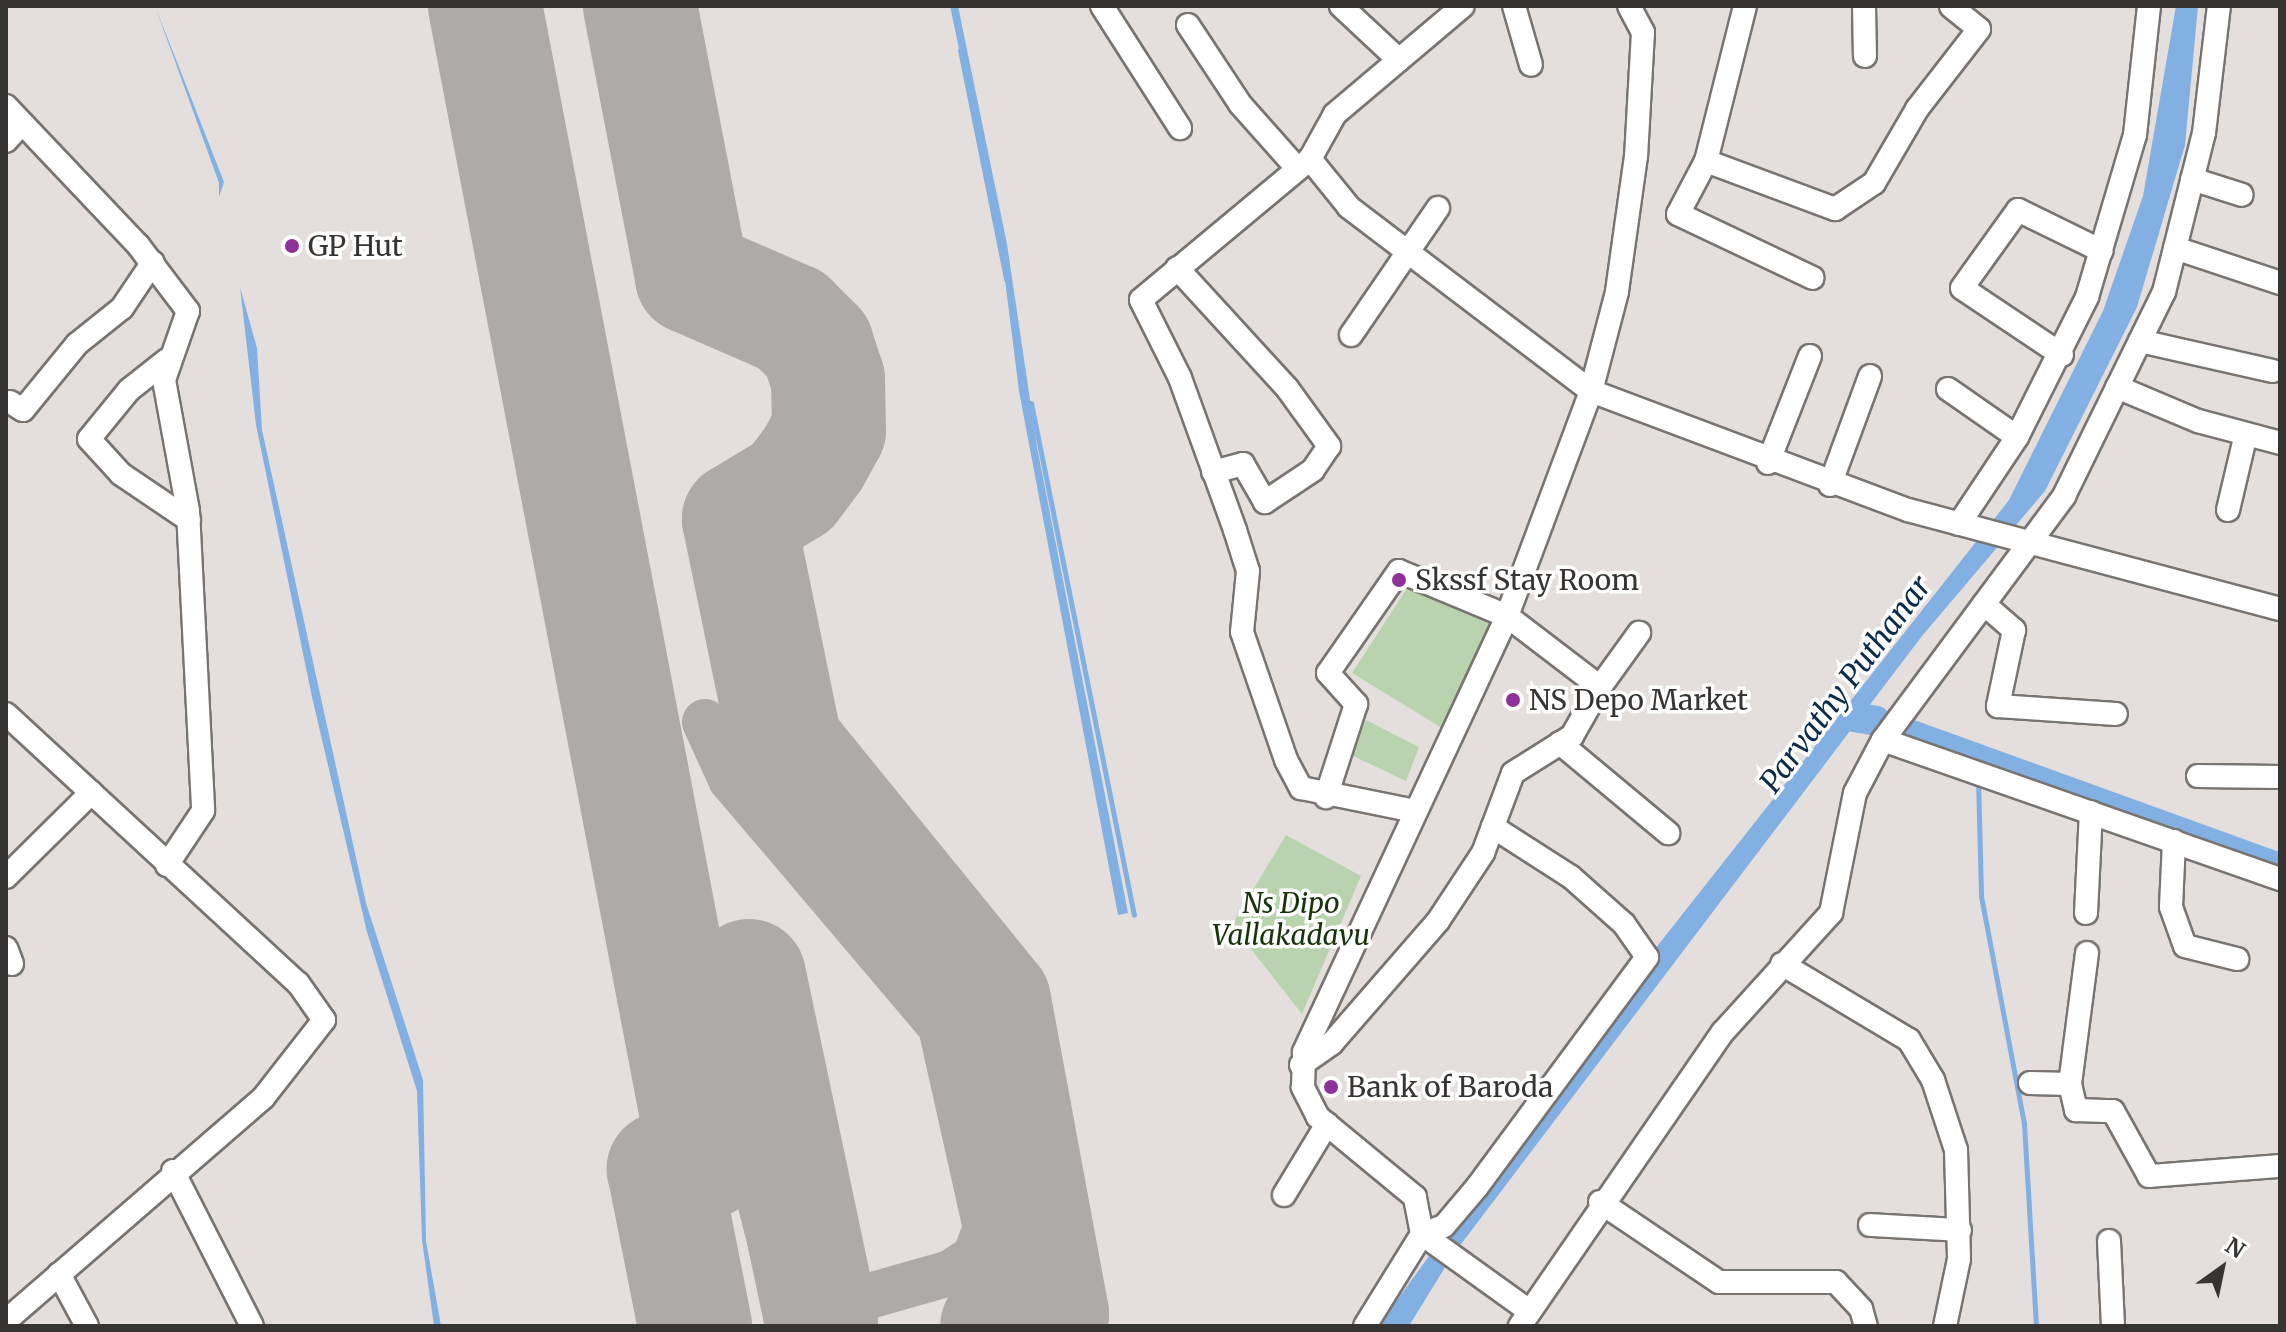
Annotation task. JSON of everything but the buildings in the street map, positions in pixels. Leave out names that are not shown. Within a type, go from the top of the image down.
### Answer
[{"type":"street","points":[[1102,6],[1180,128]]},
{"type":"street","points":[[1341,6],[1399,60]]},
{"type":"street","points":[[1415,811],[1326,797],[1301,788],[1271,724],[1242,632],[1248,571],[1180,378],[1141,300],[1303,163],[1335,114],[1463,6]]},
{"type":"street","points":[[1514,6],[1531,65]]},
{"type":"street","points":[[1629,6],[1643,32],[1636,156],[1617,292],[1591,391],[1507,616],[1301,1065],[1303,1087],[1327,1124],[1415,1197],[1422,1234],[1525,1319],[1600,1202],[1723,1032],[1831,913],[1855,793],[1883,740],[2027,541],[2117,387],[2140,341],[2175,248],[2192,179],[2219,6]]},
{"type":"street","points":[[1745,6],[1706,161],[1678,214],[1813,278]]},
{"type":"street","points":[[1864,6],[1865,56]]},
{"type":"street","points":[[1706,161],[1835,209],[1874,183],[1917,109],[1979,29],[1951,6]]},
{"type":"street","points":[[1969,527],[2062,355],[2102,251],[2135,135],[2149,6]]},
{"type":"street","points":[[1188,25],[1240,104],[1349,207],[1591,391],[1830,485],[1969,527],[2278,603]]},
{"type":"street","points":[[6,106],[153,262],[188,311],[167,360],[164,380],[189,520],[203,811],[167,865]]},
{"type":"street","points":[[6,141],[22,123]]},
{"type":"street","points":[[2192,179],[2242,195]]},
{"type":"street","points":[[1351,335],[1406,250],[1438,208]]},
{"type":"street","points":[[2062,355],[1962,288],[2018,210],[2102,251]]},
{"type":"street","points":[[2175,248],[2280,283]]},
{"type":"street","points":[[10,402],[23,410],[77,344],[122,308],[153,262]]},
{"type":"street","points":[[1177,268],[1287,388],[1329,446],[1313,470],[1265,502],[1243,464],[1213,472]]},
{"type":"street","points":[[2140,341],[2273,371]]},
{"type":"street","points":[[1768,463],[1810,356]]},
{"type":"street","points":[[167,360],[129,390],[89,439],[121,474],[189,520]]},
{"type":"street","points":[[1830,485],[1870,376]]},
{"type":"street","points":[[2117,387],[2246,434],[2280,443]]},
{"type":"street","points":[[1948,389],[2017,437]]},
{"type":"street","points":[[2228,510],[2246,434]]},
{"type":"street","points":[[1326,797],[1356,704],[1328,673],[1401,561],[1507,616],[1600,687]]},
{"type":"street","points":[[1984,604],[2014,630],[1998,706],[2116,714]]},
{"type":"street","points":[[1301,1065],[1332,1043],[1438,921],[1493,827],[1513,773],[1572,736],[1600,687],[1639,633]]},
{"type":"street","points":[[6,714],[298,983],[324,1020],[263,1098],[173,1171],[6,1321]]},
{"type":"street","points":[[1883,740],[2280,879]]},
{"type":"street","points":[[1560,743],[1668,833]]},
{"type":"street","points":[[2198,776],[2280,777]]},
{"type":"street","points":[[6,877],[91,793]]},
{"type":"street","points":[[2086,913],[2091,812]]},
{"type":"street","points":[[1365,1326],[1422,1234],[1444,1226],[1469,1197],[1647,957],[1624,924],[1571,877],[1493,827]]},
{"type":"street","points":[[2174,841],[2171,907],[2185,946],[2237,959]]},
{"type":"street","points":[[2087,953],[2070,1084],[2076,1110],[2118,1117],[2149,1176],[2280,1166]]},
{"type":"street","points":[[1782,964],[1909,1040],[1956,1150],[1960,1230],[1945,1326]]},
{"type":"street","points":[[2030,1083],[2070,1084]]},
{"type":"street","points":[[1284,1195],[1327,1124]]},
{"type":"street","points":[[173,1171],[252,1326]]},
{"type":"street","points":[[1600,1202],[1719,1282],[1836,1282],[1861,1309],[1866,1326]]},
{"type":"street","points":[[1870,1225],[1960,1230]]},
{"type":"street","points":[[2109,1241],[2113,1326]]},
{"type":"street","points":[[59,1274],[87,1326]]},
{"type":"green space","points":[[1417,573],[1497,608],[1442,728],[1352,673]]},
{"type":"green space","points":[[1366,720],[1419,747],[1406,781],[1349,754]]},
{"type":"green space","name":"Ns Dipo Vallakadavu","points":[[1286,835],[1361,876],[1302,1014],[1232,925]]},
{"type":"water","points":[[155,6],[224,182],[219,197],[219,183]]},
{"type":"water","points":[[950,6],[958,6],[1007,244],[1037,447],[1128,913],[1118,915],[1019,391],[1001,248]]},
{"type":"water","points":[[2176,6],[2198,6],[2185,145],[2137,307],[2045,491],[1922,636],[1452,1256],[1409,1326],[1378,1326],[1636,973],[2009,500],[2103,311],[2143,196]]},
{"type":"water","points":[[240,287],[257,348],[262,430],[366,903],[423,1080],[426,1241],[441,1326],[434,1326],[422,1240],[417,1091],[367,932],[312,697],[256,425]]},
{"type":"waterway","points":[[960,50],[1006,279]]},
{"type":"waterway","points":[[1031,403],[1134,915]]},
{"type":"waterway","name":"Parvathy Puthanar","points":[[1854,717],[1876,721]]},
{"type":"waterway","points":[[1898,730],[2280,868]]},
{"type":"waterway","points":[[1978,779],[1981,896],[2024,1124],[2036,1326]]},
{"type":"taxiway","points":[[705,722],[731,779],[941,1027],[986,1228],[975,1257],[950,1273],[852,1301],[813,1303],[793,1290],[774,1256],[761,1205],[766,1041]]},
{"type":"runway","points":[[485,6],[706,1162],[664,1169],[695,1326]]},
{"type":"runway","points":[[640,6],[692,277],[791,320],[817,346],[828,379],[829,430],[813,459],[792,487],[739,519],[785,744],[994,1001],[1052,1314],[997,1326]]},
{"type":"runway","points":[[749,976],[821,1319]]},
{"type":"place","name":"GP Hut","points":[[292,246]]},
{"type":"place","name":"Skssf Stay Room","points":[[1399,580]]},
{"type":"place","name":"NS Depo Market","points":[[1513,700]]},
{"type":"place","name":"Bank of Baroda","points":[[1331,1087]]}]
